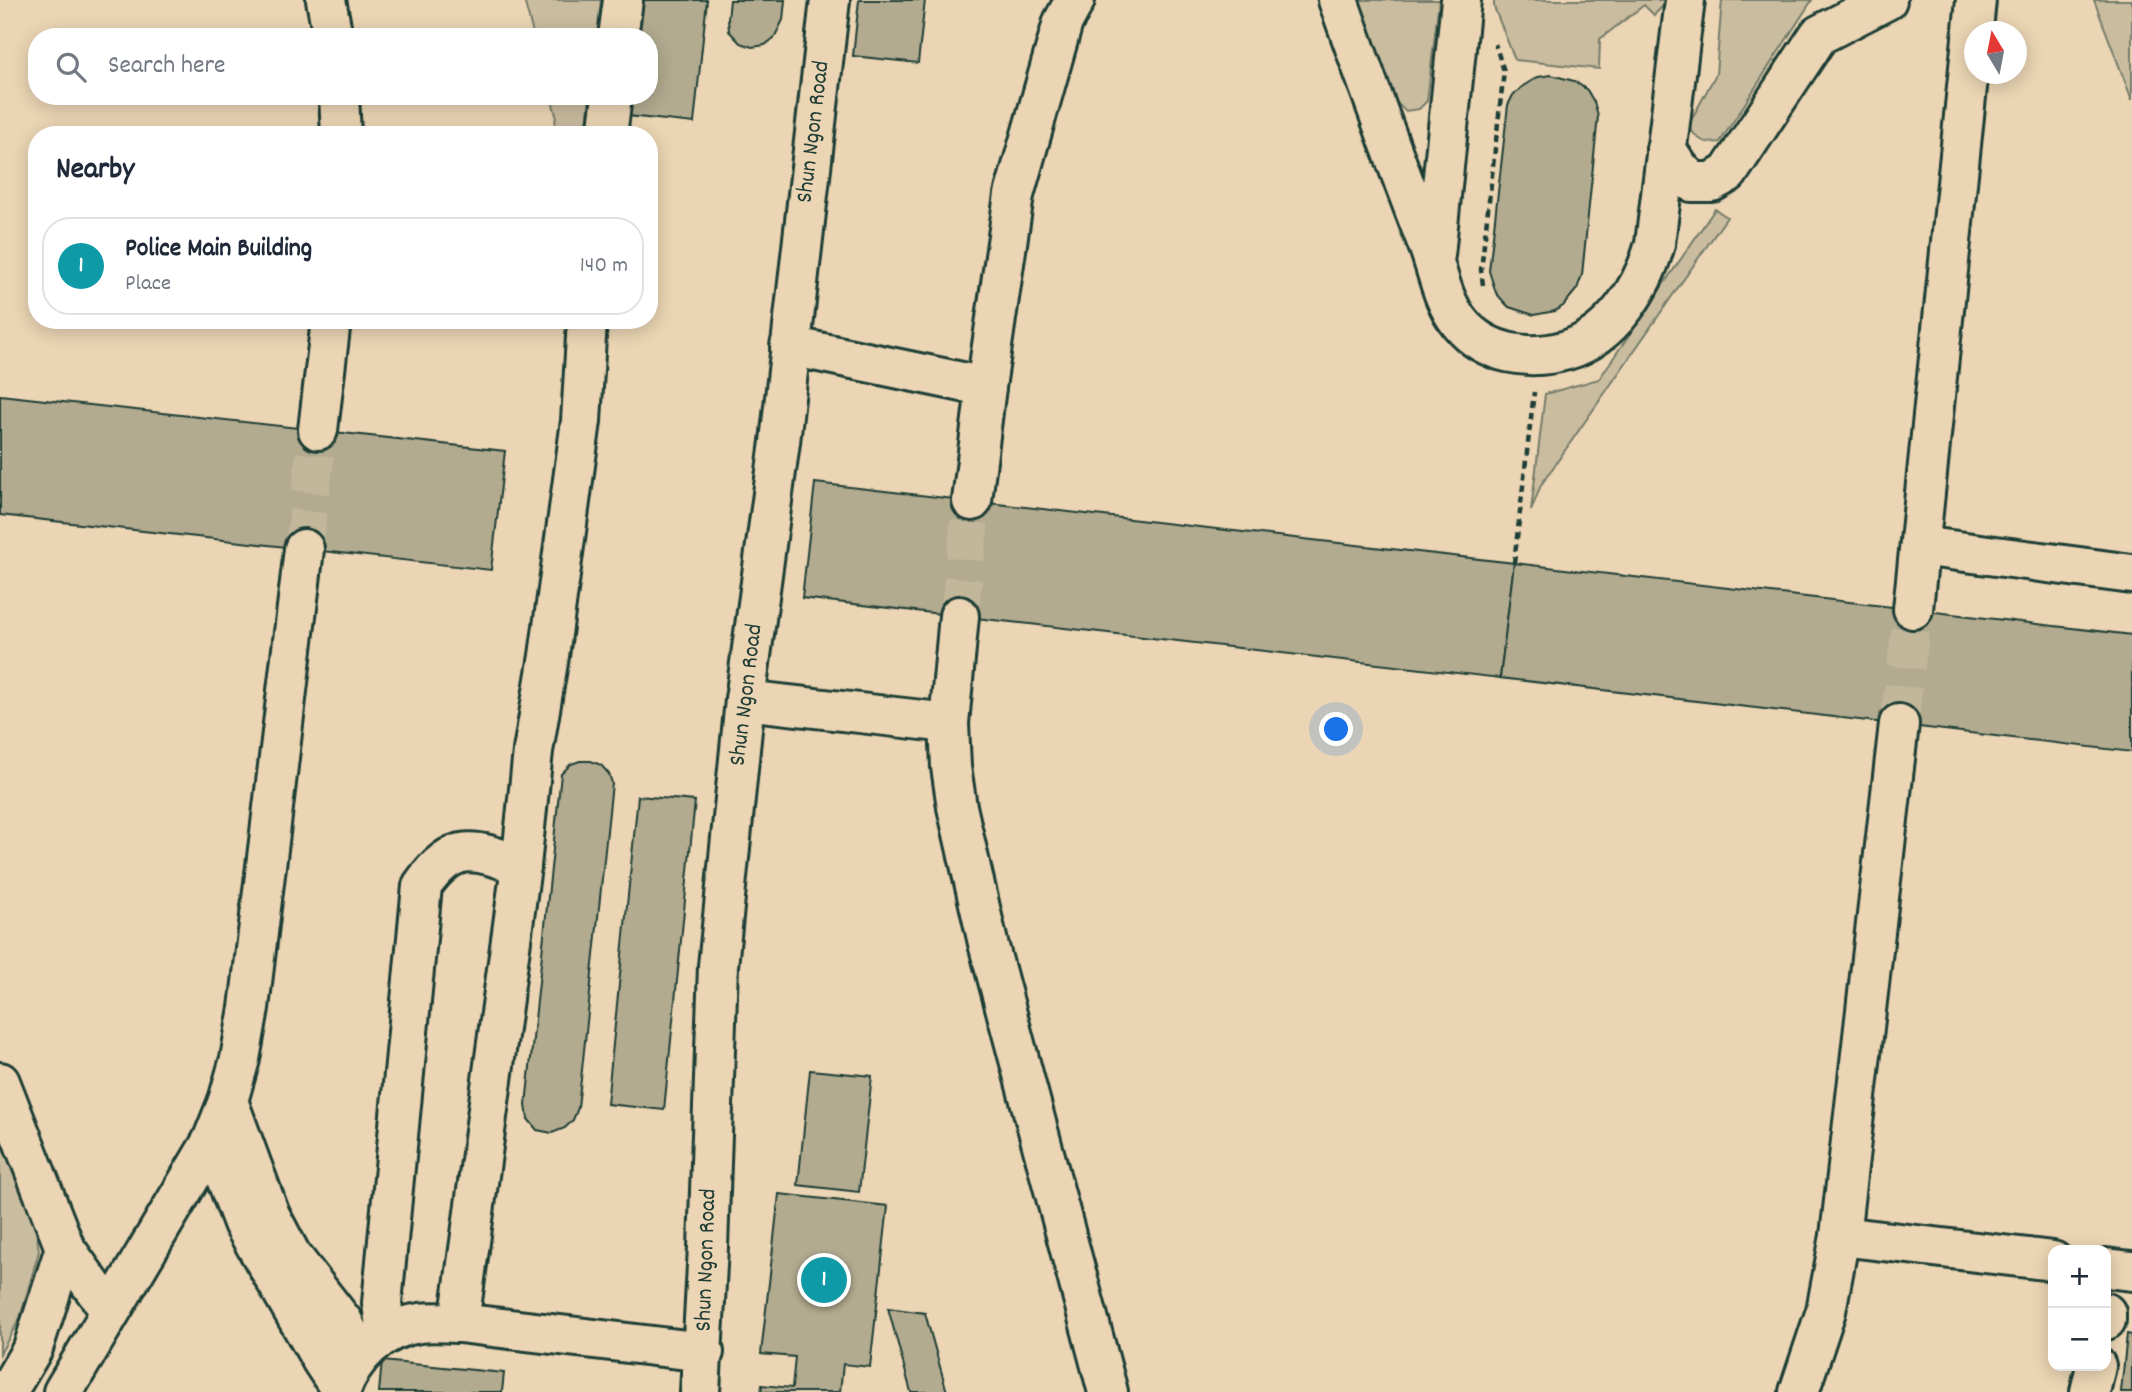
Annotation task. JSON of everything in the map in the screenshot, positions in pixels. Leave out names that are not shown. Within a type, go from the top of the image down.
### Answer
[{"type":"main road","points":[[326,0],[331,28]]},
{"type":"main road","points":[[619,28],[623,0]]},
{"type":"main road","name":"Shun Ngon Road","points":[[700,1392],[704,1352],[718,966],[745,700],[780,442],[830,0]]},
{"type":"main road","points":[[1338,0],[1447,302],[1461,324],[1495,348],[1511,354],[1538,355],[1569,349],[1595,336],[1637,290],[1648,268],[1655,244],[1685,0]]},
{"type":"main road","points":[[1434,260],[1461,0]]},
{"type":"main road","points":[[1666,149],[1692,182],[1712,182],[1728,173],[1819,35],[1887,0]]},
{"type":"main road","points":[[1913,609],[1976,0]]},
{"type":"main road","points":[[972,501],[1014,195],[1067,7]]},
{"type":"main road","points":[[339,105],[341,126]]},
{"type":"main road","points":[[608,126],[611,105]]},
{"type":"main road","points":[[318,430],[330,329]]},
{"type":"main road","points":[[459,1323],[521,866],[533,751],[550,656],[581,421],[586,329]]},
{"type":"main road","points":[[790,346],[986,387]]},
{"type":"main road","points":[[1920,546],[2132,574]]},
{"type":"main road","points":[[63,1392],[212,1141],[228,1101],[240,1059],[256,955],[304,550]]},
{"type":"main road","points":[[959,616],[949,723],[951,767],[957,807],[988,943],[1108,1392]]},
{"type":"main road","points":[[745,700],[949,723]]},
{"type":"main road","points":[[1800,1392],[1826,1311],[1840,1236],[1899,724]]},
{"type":"main road","points":[[212,1141],[243,1223],[340,1391],[373,1345],[382,1303],[422,886],[433,870],[452,856],[474,850],[521,866]]},
{"type":"main road","points":[[0,1082],[65,1248],[110,1311]]},
{"type":"main road","points":[[228,1101],[270,1215],[291,1255],[343,1322],[373,1345]]},
{"type":"main road","points":[[1840,1236],[2048,1260]]},
{"type":"main road","points":[[8,1392],[33,1348],[65,1248]]},
{"type":"main road","points":[[2111,1269],[2132,1271]]},
{"type":"main road","points":[[373,1345],[421,1323],[459,1323],[704,1352]]},
{"type":"main road","points":[[2090,1392],[2095,1371]]},
{"type":"path","points":[[1483,289],[1480,270],[1504,71],[1493,37]]},
{"type":"path","points":[[1514,563],[1538,355]]},
{"type":"shaded area","points":[[524,0],[601,0],[598,28],[532,28]]},
{"type":"shaded area","points":[[1358,0],[1439,0],[1427,101],[1419,109],[1405,111],[1394,100]]},
{"type":"shaded area","points":[[1494,0],[1664,0],[1663,6],[1654,15],[1644,5],[1600,39],[1599,69],[1515,60],[1494,7]]},
{"type":"shaded area","points":[[1722,0],[1812,0],[1720,142],[1710,143],[1698,138],[1688,126],[1716,74]]},
{"type":"shaded area","points":[[2094,0],[2132,0],[2132,100]]},
{"type":"shaded area","points":[[553,105],[589,105],[587,126],[555,126]]},
{"type":"shaded area","points":[[1715,209],[1727,217],[1541,485],[1531,511],[1545,394],[1599,379]]},
{"type":"shaded area","points":[[0,1113],[32,1200],[39,1251],[20,1318],[0,1354]]},
{"type":"building","points":[[640,0],[707,0],[694,123],[628,116],[629,105],[658,105],[658,28],[637,28]]},
{"type":"building","points":[[730,0],[785,0],[783,20],[774,38],[765,45],[752,47],[740,43],[729,31]]},
{"type":"building","points":[[859,0],[925,0],[918,63],[853,56]]},
{"type":"building","points":[[1551,75],[1574,81],[1587,90],[1598,116],[1582,275],[1577,289],[1563,306],[1555,311],[1534,315],[1509,307],[1496,293],[1489,271],[1508,105],[1513,95],[1523,86],[1538,77]]},
{"type":"building","points":[[0,395],[505,451],[491,570],[0,515]]},
{"type":"building","points":[[815,483],[1514,563],[1500,678],[802,598]]},
{"type":"building","points":[[1514,563],[2132,635],[2132,752],[1500,678]]},
{"type":"building","points":[[580,761],[601,765],[609,774],[612,783],[578,1108],[573,1120],[565,1128],[552,1133],[537,1130],[528,1119],[526,1105],[561,774],[571,764]]},
{"type":"building","points":[[638,796],[695,801],[664,1110],[607,1104]]},
{"type":"building","points":[[810,1070],[872,1076],[859,1192],[798,1185]]},
{"type":"building","points":[[779,1194],[888,1206],[870,1367],[843,1364],[840,1392],[761,1392],[762,1385],[792,1388],[795,1357],[761,1354]]},
{"type":"building","points":[[888,1308],[925,1313],[947,1392],[911,1392]]},
{"type":"building","points":[[2127,1334],[2132,1335],[2132,1392],[2121,1392]]},
{"type":"building","points":[[382,1361],[504,1373],[502,1392],[379,1392]]},
{"type":"tunnel","points":[[304,549],[318,430]]},
{"type":"tunnel","points":[[959,616],[972,501]]},
{"type":"tunnel","points":[[1899,724],[1913,609]]},
{"type":"place","name":"Police Main Building","points":[[824,1280]]}]
